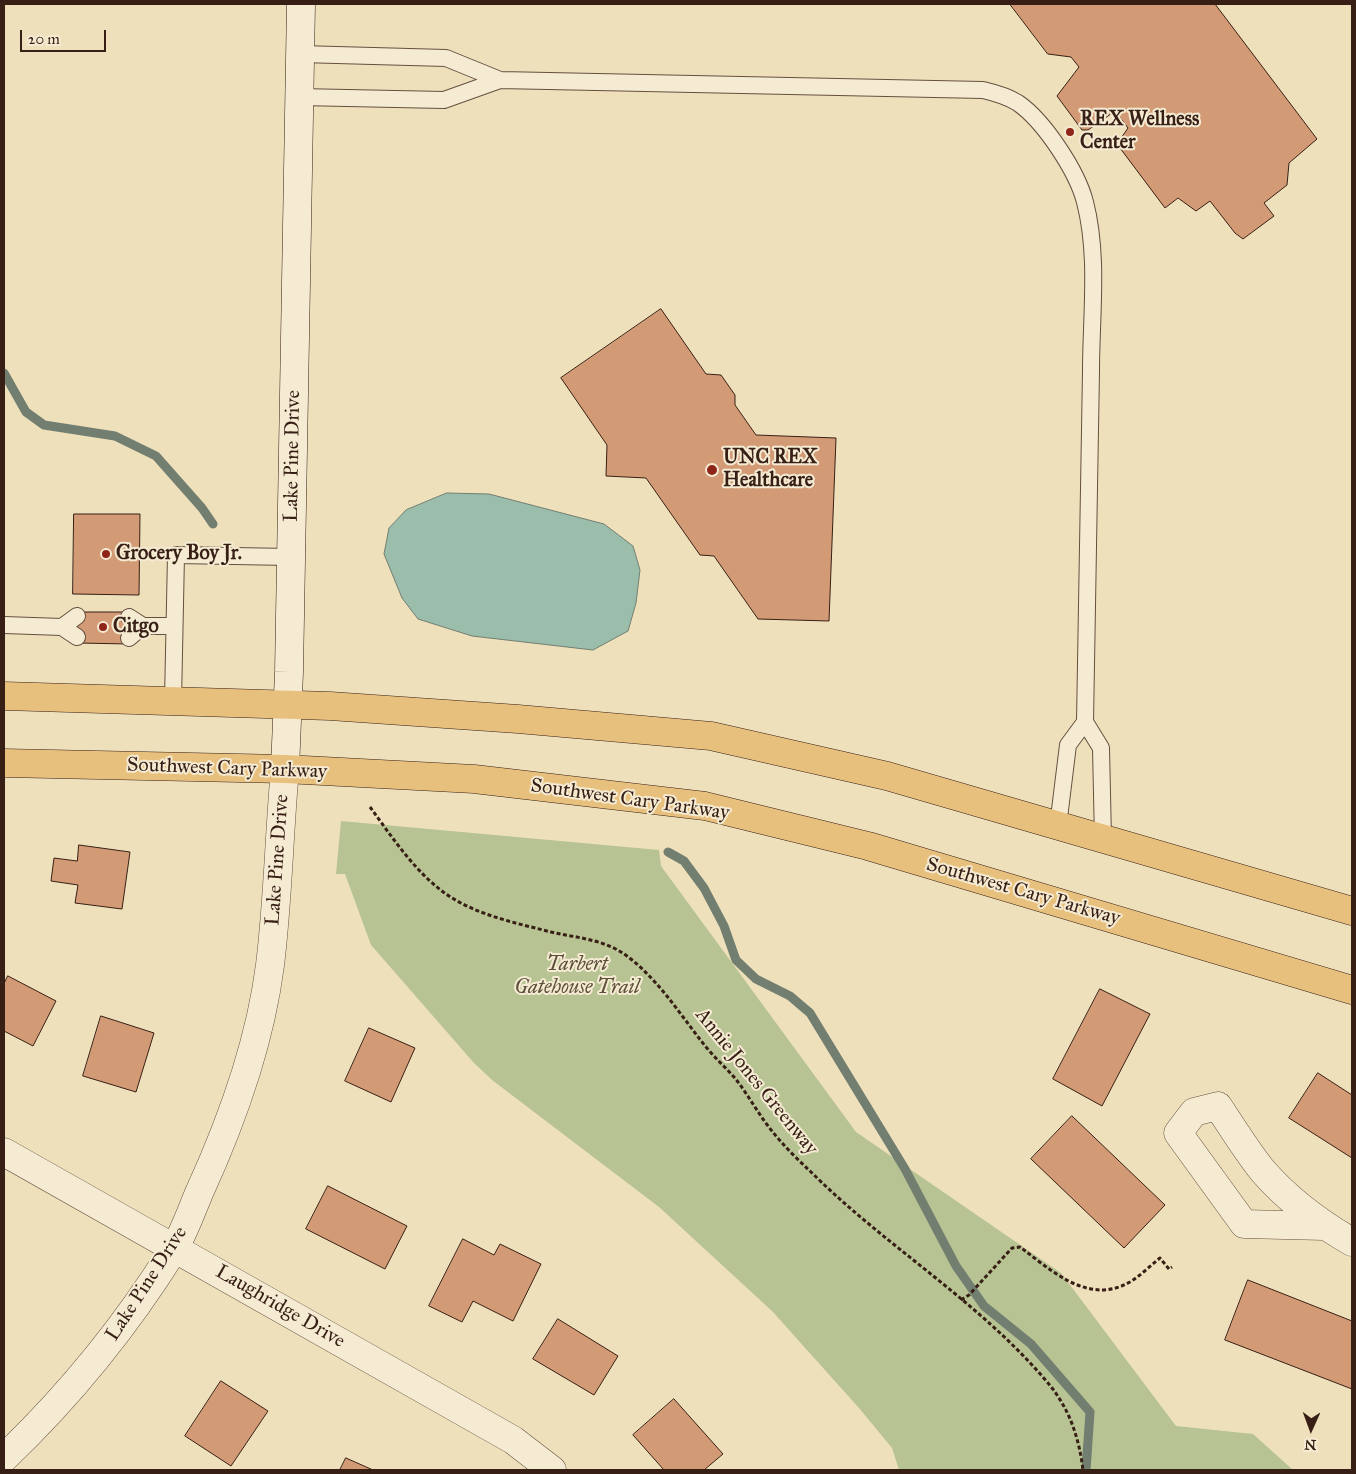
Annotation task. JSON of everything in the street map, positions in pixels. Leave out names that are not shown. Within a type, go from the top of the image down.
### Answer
[{"type":"main road","points":[[4,696],[286,704],[518,719],[710,736],[887,776],[1352,912]]},
{"type":"main road","name":"Southwest Cary Parkway","points":[[4,763],[285,769],[474,779],[705,806],[868,846],[1352,990]]},
{"type":"street","name":"Lake Pine Drive","points":[[4,1458],[36,1427],[112,1340],[175,1248],[221,1143],[240,1091],[262,1010],[270,965],[285,769],[291,557],[300,4]]},
{"type":"street","points":[[1324,1226],[1244,1224],[1178,1133],[1194,1112],[1218,1106],[1262,1169],[1285,1193],[1324,1226],[1352,1242]]},
{"type":"street","name":"Laughridge Drive","points":[[4,1152],[513,1440],[552,1470]]},
{"type":"lane","points":[[300,54],[446,58],[500,80]]},
{"type":"lane","points":[[299,97],[444,100],[500,80],[983,90],[1002,94],[1019,104],[1034,117],[1074,174],[1085,200],[1092,246],[1085,722],[1101,748],[1103,839]]},
{"type":"lane","points":[[173,701],[176,556],[291,557]]},
{"type":"lane","points":[[62,627],[77,616]]},
{"type":"lane","points":[[130,617],[143,626],[174,626]]},
{"type":"lane","points":[[4,625],[62,627],[77,637]]},
{"type":"lane","points":[[129,638],[143,626]]},
{"type":"lane","points":[[1058,826],[1068,745],[1085,722]]},
{"type":"path","name":"Annie Jones Greenway","points":[[370,807],[405,853],[447,894],[468,906],[496,917],[553,932],[585,938],[607,945],[625,955],[670,998],[708,1049],[735,1078],[772,1132],[810,1172],[1019,1351],[1058,1396],[1068,1411],[1074,1427],[1083,1470]]},
{"type":"path","points":[[961,1300],[969,1295],[1012,1248],[1020,1247],[1062,1279],[1078,1286],[1095,1288],[1116,1288],[1130,1282],[1160,1258],[1169,1269],[1172,1266]]},
{"type":"green space","name":"Tarbert Gatehouse Trail","points":[[341,821],[659,850],[661,866],[856,1132],[1061,1273],[1176,1426],[1253,1434],[1293,1470],[899,1470],[892,1448],[859,1408],[772,1311],[659,1207],[492,1080],[474,1063],[371,945],[345,874],[336,874]]},
{"type":"shaded area","points":[[447,493],[489,494],[604,524],[633,546],[640,570],[636,603],[628,631],[593,650],[472,636],[418,619],[402,598],[384,554],[389,528],[406,510]]},
{"type":"building","points":[[1010,4],[1215,4],[1317,139],[1289,163],[1287,185],[1264,203],[1274,216],[1243,239],[1235,233],[1210,201],[1196,211],[1178,198],[1165,208],[1117,144],[1128,128],[1115,111],[1088,130],[1082,130],[1057,96],[1079,67],[1071,57],[1048,54]]},
{"type":"building","name":"UNC REX Healthcare","points":[[661,309],[706,374],[721,375],[735,395],[735,405],[756,435],[836,438],[829,621],[758,619],[714,556],[700,555],[646,478],[606,476],[607,445],[561,378]]},
{"type":"building","name":"Grocery Boy Jr.","points":[[74,514],[140,514],[139,595],[73,594]]},
{"type":"building","name":"Citgo","points":[[77,612],[129,612],[129,644],[77,643]]},
{"type":"building","points":[[79,845],[130,852],[122,909],[75,903],[78,885],[51,881],[54,858],[77,861]]},
{"type":"building","points":[[8,976],[56,1001],[33,1046],[4,1031],[4,984]]},
{"type":"building","points":[[1100,989],[1150,1014],[1102,1106],[1053,1079]]},
{"type":"building","points":[[101,1016],[154,1033],[136,1092],[83,1076]]},
{"type":"building","points":[[369,1028],[415,1048],[391,1102],[345,1081]]},
{"type":"building","points":[[1318,1073],[1352,1095],[1352,1158],[1289,1118]]},
{"type":"building","points":[[1072,1116],[1165,1205],[1124,1248],[1031,1159]]},
{"type":"building","points":[[328,1186],[407,1226],[385,1269],[306,1229]]},
{"type":"building","points":[[463,1239],[494,1255],[500,1244],[541,1264],[513,1321],[473,1301],[462,1322],[429,1306]]},
{"type":"building","points":[[1248,1280],[1352,1321],[1352,1389],[1225,1340]]},
{"type":"building","points":[[558,1319],[618,1356],[594,1395],[533,1359]]},
{"type":"building","points":[[221,1381],[268,1411],[231,1466],[185,1436]]},
{"type":"building","points":[[674,1399],[723,1454],[704,1470],[664,1470],[633,1435]]},
{"type":"building","points":[[346,1458],[373,1470],[340,1470]]},
{"type":"waterway","points":[[4,373],[26,412],[44,425],[115,436],[156,456],[202,508],[213,524]]},
{"type":"waterway","points":[[668,852],[684,861],[704,888],[724,926],[736,960],[756,979],[790,996],[810,1013],[905,1169],[956,1266],[984,1306],[1031,1344],[1090,1412],[1086,1470]]},
{"type":"place","name":"REX Wellness Center","points":[[1070,132]]},
{"type":"place","name":"UNC REX Healthcare","points":[[712,470]]},
{"type":"place","name":"Grocery Boy Jr.","points":[[106,554]]},
{"type":"place","name":"Citgo","points":[[103,627]]}]
